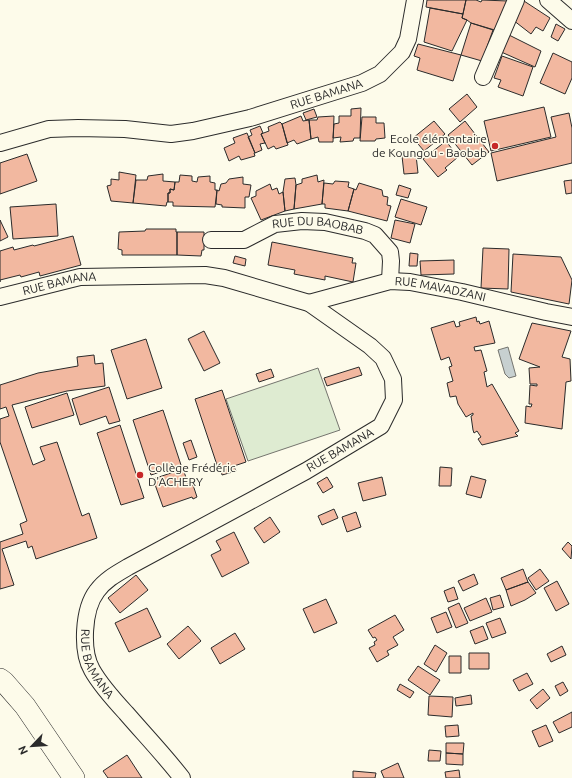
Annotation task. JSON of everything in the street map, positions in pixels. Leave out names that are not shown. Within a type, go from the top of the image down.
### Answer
[{"type":"main road","points":[[0,679],[25,706],[74,778]]},
{"type":"street","name":"RUE BAMANA","points":[[0,143],[49,129],[125,129],[171,134],[194,131],[250,118],[362,83],[380,74],[402,52],[408,39],[415,0]]},
{"type":"street","points":[[483,77],[516,0]]},
{"type":"street","points":[[548,0],[572,21]]},
{"type":"street","name":"RUE DU BAOBAB","points":[[211,240],[244,240],[275,224],[302,221],[325,222],[365,231],[375,235],[390,252],[390,281]]},
{"type":"street","name":"RUE BAMANA","points":[[0,297],[80,277],[205,275],[224,278],[309,303],[370,346],[383,358],[394,379],[394,400],[381,426],[306,470],[128,567],[106,581],[96,593],[89,609],[85,627],[86,655],[92,670],[111,696],[182,778]]},
{"type":"street","name":"RUE MAVADZANI","points":[[309,303],[390,281],[410,282],[454,290],[572,317]]},
{"type":"green space","points":[[318,368],[340,430],[248,461],[226,399]]},
{"type":"shaded area","points":[[508,347],[516,376],[509,378],[505,374],[498,350]]},
{"type":"building","points":[[427,0],[466,0],[463,14],[426,7]]},
{"type":"building","points":[[466,0],[476,0],[481,2],[482,0],[508,1],[498,31],[471,23],[462,18]]},
{"type":"building","points":[[524,1],[550,18],[543,31],[536,27],[531,34],[513,20]]},
{"type":"building","points":[[430,8],[463,14],[462,18],[467,20],[452,51],[424,42]]},
{"type":"building","points":[[471,23],[493,30],[482,61],[461,55]]},
{"type":"building","points":[[556,24],[565,29],[558,41],[551,37]]},
{"type":"building","points":[[507,34],[541,51],[535,67],[499,51]]},
{"type":"building","points":[[418,44],[461,55],[453,81],[417,70],[420,58],[414,56]]},
{"type":"building","points":[[553,53],[572,62],[572,78],[565,94],[540,83]]},
{"type":"building","points":[[502,56],[533,67],[523,96],[498,87],[501,80],[494,78]]},
{"type":"building","points":[[467,94],[477,107],[460,122],[449,109]]},
{"type":"building","points":[[544,107],[551,137],[491,151],[484,121]]},
{"type":"building","points":[[361,108],[360,138],[354,138],[353,141],[340,142],[341,137],[333,138],[334,124],[339,123],[339,116],[351,116],[351,109]]},
{"type":"building","points":[[314,109],[317,117],[306,120],[303,113]]},
{"type":"building","points":[[569,113],[572,128],[572,163],[497,181],[491,153],[556,137],[551,117]]},
{"type":"building","points":[[301,116],[303,121],[309,120],[311,139],[297,144],[294,140],[287,143],[282,124]]},
{"type":"building","points":[[334,116],[333,142],[319,142],[318,137],[311,139],[309,120],[317,120],[318,117]]},
{"type":"building","points":[[362,117],[376,117],[376,123],[384,123],[385,138],[376,139],[375,141],[360,141]]},
{"type":"building","points":[[434,121],[445,134],[424,151],[413,138]]},
{"type":"building","points":[[465,121],[489,152],[472,165],[448,135]]},
{"type":"building","points":[[280,122],[282,124],[288,145],[276,149],[274,146],[268,149],[261,134],[269,131],[268,127]]},
{"type":"building","points":[[260,126],[263,133],[261,134],[265,143],[260,144],[262,150],[255,153],[248,137],[252,135],[250,130]]},
{"type":"building","points":[[247,133],[255,156],[241,160],[239,156],[229,161],[224,148],[235,143],[233,138]]},
{"type":"building","points":[[446,141],[458,157],[445,168],[447,170],[438,177],[423,159]]},
{"type":"building","points":[[27,154],[37,181],[0,194],[0,163]]},
{"type":"building","points":[[416,155],[418,173],[404,174],[402,156]]},
{"type":"building","points":[[119,172],[136,175],[133,203],[111,201],[107,186],[111,185],[111,179],[119,180]]},
{"type":"building","points":[[163,174],[163,181],[175,182],[174,190],[170,189],[170,193],[168,193],[168,202],[166,206],[133,203],[136,180],[147,180],[148,176]]},
{"type":"building","points":[[180,175],[192,176],[192,181],[197,182],[198,177],[210,176],[210,182],[215,183],[215,190],[217,190],[215,207],[173,206],[173,202],[168,202],[168,193],[170,193],[170,189],[174,190],[175,182],[179,182]]},
{"type":"building","points":[[317,175],[318,182],[324,180],[322,204],[294,209],[296,185],[302,183],[302,179]]},
{"type":"building","points":[[243,177],[243,184],[251,185],[249,197],[245,197],[245,208],[222,207],[222,205],[216,204],[217,190],[219,191],[221,184],[226,183],[229,179]]},
{"type":"building","points":[[295,178],[296,185],[294,209],[285,211],[283,192],[285,179]]},
{"type":"building","points":[[572,180],[572,193],[566,194],[564,181]]},
{"type":"building","points":[[335,181],[349,182],[348,187],[354,189],[348,211],[325,208],[325,204],[322,204],[324,183],[333,184]]},
{"type":"building","points":[[359,183],[382,190],[383,196],[388,197],[387,205],[391,206],[387,221],[348,211],[354,189],[356,190]]},
{"type":"building","points":[[270,184],[272,190],[277,188],[279,194],[283,192],[285,211],[261,220],[251,198],[256,196],[256,191]]},
{"type":"building","points":[[399,185],[411,189],[408,198],[396,195]]},
{"type":"building","points":[[401,199],[427,207],[421,225],[395,217]]},
{"type":"building","points":[[56,204],[58,236],[13,239],[10,207]]},
{"type":"building","points":[[0,220],[8,237],[0,241]]},
{"type":"building","points":[[395,220],[415,224],[410,243],[391,238]]},
{"type":"building","points":[[146,229],[176,229],[177,255],[122,255],[122,250],[118,249],[119,232],[145,231]]},
{"type":"building","points":[[177,232],[204,232],[204,250],[202,250],[201,256],[177,255]]},
{"type":"building","points":[[73,236],[81,265],[40,276],[39,272],[21,277],[20,275],[0,280],[0,251],[13,247],[14,250],[34,246]]},
{"type":"building","points":[[272,242],[353,258],[352,263],[356,263],[353,282],[325,276],[325,280],[294,274],[295,270],[268,265]]},
{"type":"building","points":[[483,248],[509,249],[508,289],[481,288]]},
{"type":"building","points":[[410,253],[418,254],[417,266],[409,266]]},
{"type":"building","points":[[513,254],[561,257],[572,280],[569,304],[511,292]]},
{"type":"building","points":[[235,256],[246,259],[245,266],[233,263]]},
{"type":"building","points":[[454,260],[454,274],[421,275],[420,261]]},
{"type":"building","points":[[476,317],[477,322],[479,321],[480,324],[489,321],[495,343],[474,347],[475,351],[481,350],[487,371],[484,372],[487,387],[492,384],[519,431],[515,433],[518,436],[482,445],[478,439],[481,437],[477,431],[474,433],[473,430],[471,416],[473,413],[466,417],[458,404],[456,396],[450,397],[447,383],[453,381],[449,367],[452,366],[449,357],[441,360],[431,328],[454,321],[456,327],[460,326],[459,322]]},
{"type":"building","points":[[532,323],[571,331],[562,357],[570,359],[571,381],[566,382],[562,429],[525,423],[526,406],[531,407],[532,404],[529,404],[530,385],[537,386],[537,384],[530,384],[529,368],[540,367],[519,359]]},
{"type":"building","points":[[204,331],[220,363],[204,371],[188,339]]},
{"type":"building","points":[[146,339],[162,388],[127,399],[111,350]]},
{"type":"building","points":[[94,355],[95,364],[103,363],[105,386],[67,391],[12,405],[33,465],[45,460],[40,447],[57,442],[82,516],[89,513],[97,538],[36,559],[32,546],[28,548],[26,541],[2,549],[14,585],[0,589],[0,542],[23,534],[20,524],[27,521],[0,442],[0,419],[9,416],[6,407],[0,409],[0,385],[38,373],[78,366],[77,357]]},
{"type":"building","points":[[359,367],[362,375],[327,386],[324,378]]},
{"type":"building","points":[[271,369],[274,377],[259,382],[256,374]]},
{"type":"building","points":[[109,387],[120,421],[109,424],[106,416],[80,425],[72,399]]},
{"type":"building","points":[[222,390],[246,462],[234,466],[236,471],[222,475],[221,470],[219,471],[195,399]]},
{"type":"building","points":[[67,393],[74,415],[32,428],[25,407]]},
{"type":"building","points":[[163,410],[181,465],[151,475],[133,420]]},
{"type":"building","points":[[120,425],[144,498],[121,505],[97,433]]},
{"type":"building","points":[[191,440],[197,457],[189,460],[183,443]]},
{"type":"building","points":[[440,467],[452,468],[451,486],[439,486]]},
{"type":"building","points":[[183,469],[189,486],[193,485],[197,497],[193,499],[192,497],[163,507],[153,479]]},
{"type":"building","points":[[471,476],[486,480],[481,498],[466,494]]},
{"type":"building","points":[[327,477],[333,487],[323,493],[317,483]]},
{"type":"building","points":[[382,477],[386,495],[363,501],[358,483]]},
{"type":"building","points":[[334,509],[338,518],[322,525],[318,516]]},
{"type":"building","points":[[356,512],[361,527],[347,532],[342,517]]},
{"type":"building","points":[[270,517],[280,532],[264,543],[254,528]]},
{"type":"building","points":[[234,532],[249,563],[222,577],[211,555],[221,550],[216,541]]},
{"type":"building","points":[[568,542],[572,546],[571,559],[562,549]]},
{"type":"building","points":[[523,569],[528,582],[506,590],[501,578]]},
{"type":"building","points":[[540,569],[549,581],[536,590],[528,578]]},
{"type":"building","points":[[474,574],[478,584],[463,591],[458,581]]},
{"type":"building","points":[[136,575],[148,590],[120,613],[108,598]]},
{"type":"building","points":[[557,581],[569,604],[556,611],[544,588]]},
{"type":"building","points":[[528,582],[536,593],[511,606],[506,590]]},
{"type":"building","points":[[454,587],[458,599],[448,602],[444,591]]},
{"type":"building","points":[[500,595],[504,607],[493,610],[490,598]]},
{"type":"building","points":[[486,598],[492,612],[470,621],[464,608]]},
{"type":"building","points":[[326,599],[337,623],[314,633],[303,609]]},
{"type":"building","points":[[459,603],[468,623],[456,628],[448,608]]},
{"type":"building","points":[[147,608],[161,637],[129,652],[115,623]]},
{"type":"building","points":[[446,612],[452,627],[437,633],[431,618]]},
{"type":"building","points":[[395,615],[404,630],[393,637],[398,645],[387,651],[389,655],[377,662],[369,648],[375,645],[374,642],[377,640],[375,637],[373,638],[368,630]]},
{"type":"building","points":[[500,618],[506,633],[492,638],[486,623]]},
{"type":"building","points":[[188,626],[201,641],[179,659],[167,644]]},
{"type":"building","points":[[483,626],[488,639],[475,644],[470,631]]},
{"type":"building","points":[[235,633],[245,649],[220,664],[211,648]]},
{"type":"building","points":[[435,645],[447,653],[436,672],[424,664]]},
{"type":"building","points":[[562,646],[566,655],[551,662],[547,654]]},
{"type":"building","points":[[469,653],[489,653],[489,669],[469,669]]},
{"type":"building","points":[[449,656],[461,656],[461,673],[449,673]]},
{"type":"building","points":[[418,666],[440,680],[430,695],[408,680]]},
{"type":"building","points":[[527,673],[533,684],[519,691],[513,680]]},
{"type":"building","points":[[563,682],[568,691],[560,696],[555,686]]},
{"type":"building","points":[[400,684],[414,692],[410,698],[397,690]]},
{"type":"building","points":[[543,689],[550,698],[537,709],[530,700]]},
{"type":"building","points":[[471,695],[472,704],[456,706],[455,698]]},
{"type":"building","points":[[429,696],[453,697],[452,717],[428,715]]},
{"type":"building","points":[[572,712],[572,727],[559,733],[553,722]]},
{"type":"building","points":[[458,725],[459,736],[446,737],[445,726]]},
{"type":"building","points":[[546,725],[553,741],[539,747],[532,731]]},
{"type":"building","points":[[446,743],[464,743],[463,754],[446,753]]},
{"type":"building","points":[[429,750],[441,751],[440,761],[428,761]]},
{"type":"building","points":[[446,753],[463,754],[463,765],[446,764]]},
{"type":"building","points":[[127,755],[142,778],[108,778],[103,771]]},
{"type":"building","points":[[398,763],[404,778],[384,778],[381,771]]},
{"type":"building","points":[[459,770],[460,778],[446,778],[445,772]]},
{"type":"building","points":[[353,771],[376,773],[375,778],[353,778]]},
{"type":"place","name":"Ecole élémentaire de Koungou - Baobab","points":[[495,146]]},
{"type":"place","name":"Collège Frédéric D'ACHERY","points":[[140,475]]}]
